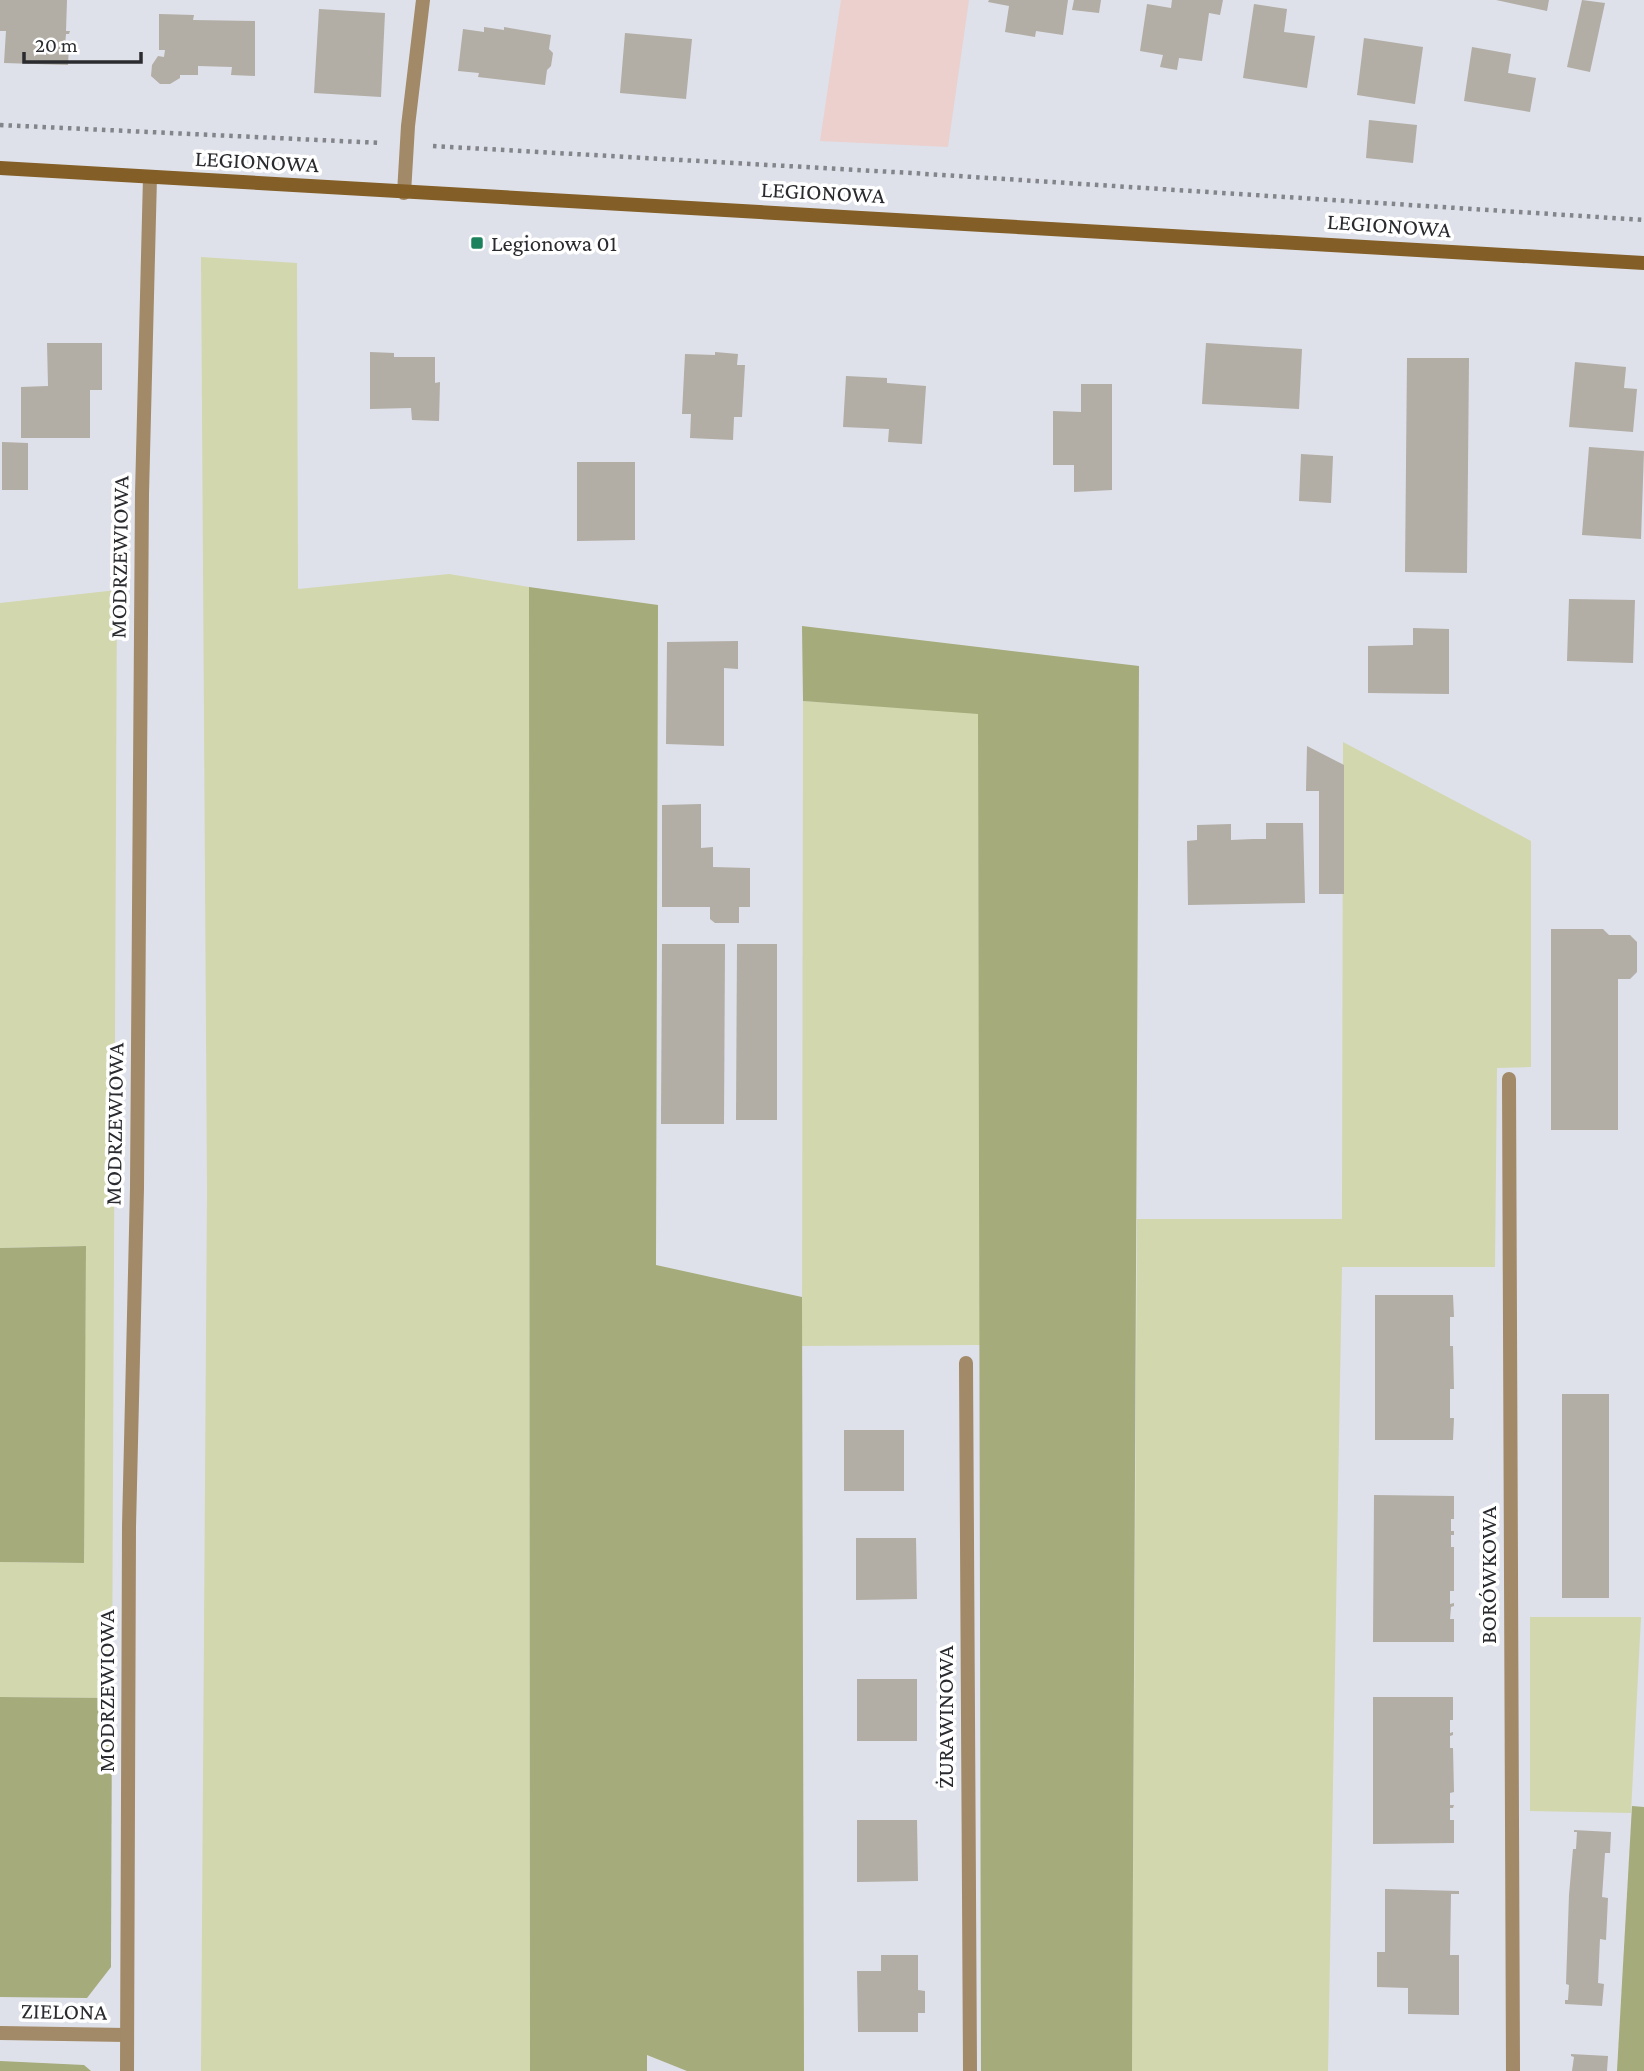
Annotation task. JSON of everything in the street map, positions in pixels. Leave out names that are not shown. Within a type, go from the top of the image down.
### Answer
[{"type":"main road","name":"LEGIONOWA","points":[[0,168],[1644,263]]},
{"type":"street","points":[[404,193],[423,0]]},
{"type":"street","name":"MODRZEWIOWA","points":[[127,2071],[129,1527],[137,1188],[142,494],[150,177]]},
{"type":"street","name":"BORÓWKOWA","points":[[1509,1079],[1513,2071]]},
{"type":"street","name":"ŻURAWINOWA","points":[[966,1363],[970,2071]]},
{"type":"street","name":"ZIELONA","points":[[0,2033],[127,2035]]},
{"type":"path","points":[[0,125],[407,144],[911,173],[1644,220]]},
{"type":"shaded area","points":[[841,0],[969,0],[948,147],[820,141]]},
{"type":"green space","points":[[201,257],[297,263],[298,589],[449,574],[529,587],[530,2071],[201,2071],[207,1190]]},
{"type":"green space","points":[[529,587],[658,605],[656,1265],[802,1297],[804,2071],[687,2071],[647,2055],[647,2071],[530,2071]]},
{"type":"green space","points":[[117,590],[112,1698],[0,1697],[0,1562],[83,1563],[86,1246],[0,1248],[0,603]]},
{"type":"green space","points":[[802,626],[1139,666],[1132,2071],[981,2071],[978,714],[803,701]]},
{"type":"green space","points":[[803,701],[978,713],[980,1345],[802,1346]]},
{"type":"green space","points":[[1343,742],[1531,841],[1531,1067],[1497,1068],[1495,1267],[1342,1267],[1328,2071],[1132,2071],[1137,1219],[1342,1219]]},
{"type":"green space","points":[[86,1246],[84,1563],[0,1562],[0,1248]]},
{"type":"green space","points":[[1530,1617],[1641,1617],[1631,1813],[1530,1811]]},
{"type":"green space","points":[[0,1697],[112,1698],[111,1967],[87,1998],[0,1997]]},
{"type":"green space","points":[[1632,1806],[1644,1807],[1644,2071],[1617,2071]]},
{"type":"green space","points":[[0,2061],[84,2065],[91,2071],[0,2071]]},
{"type":"building","points":[[0,0],[67,0],[66,31],[70,31],[66,34],[65,45],[69,45],[68,65],[4,63],[6,31],[0,31]]},
{"type":"building","points":[[1068,0],[1063,35],[1036,31],[1035,37],[1005,32],[1009,6],[988,2]]},
{"type":"building","points":[[1074,0],[1101,0],[1099,13],[1072,10]]},
{"type":"building","points":[[1172,0],[1223,0],[1220,15],[1209,13],[1202,61],[1179,58],[1177,70],[1160,67],[1163,55],[1140,51],[1147,4],[1171,8]]},
{"type":"building","points":[[1496,0],[1549,0],[1547,11]]},
{"type":"building","points":[[1582,0],[1605,3],[1590,72],[1567,67]]},
{"type":"building","points":[[1254,4],[1287,9],[1284,32],[1315,36],[1307,88],[1243,78]]},
{"type":"building","points":[[319,9],[385,13],[381,97],[314,93]]},
{"type":"building","points":[[159,14],[194,15],[193,20],[255,21],[255,76],[231,75],[232,67],[198,66],[198,75],[180,75],[180,78],[170,84],[160,84],[151,76],[152,65],[158,56],[164,57],[165,50],[159,50]]},
{"type":"building","points":[[484,27],[504,30],[504,27],[551,35],[549,49],[553,53],[545,85],[478,77],[479,73],[458,71],[463,29],[484,32]]},
{"type":"building","points":[[625,33],[692,39],[686,99],[620,93]]},
{"type":"building","points":[[1364,38],[1423,47],[1415,104],[1357,95]]},
{"type":"building","points":[[1472,47],[1511,54],[1508,73],[1536,78],[1530,112],[1464,101]]},
{"type":"building","points":[[1369,120],[1417,125],[1413,163],[1366,158]]},
{"type":"building","points":[[47,343],[102,343],[102,390],[90,390],[90,438],[21,438],[21,387],[48,386]]},
{"type":"building","points":[[1206,343],[1302,349],[1299,409],[1202,404]]},
{"type":"building","points":[[370,352],[394,353],[394,357],[435,357],[435,383],[440,382],[439,421],[412,420],[411,408],[370,409]]},
{"type":"building","points":[[715,352],[738,354],[737,365],[745,365],[742,417],[734,417],[733,440],[690,438],[691,414],[682,414],[685,354],[715,355]]},
{"type":"building","points":[[1407,358],[1469,358],[1467,573],[1405,572]]},
{"type":"building","points":[[1575,362],[1626,367],[1624,388],[1637,389],[1633,432],[1569,427]]},
{"type":"building","points":[[846,376],[887,378],[887,383],[926,386],[922,444],[888,442],[889,429],[843,427]]},
{"type":"building","points":[[1081,384],[1112,384],[1112,490],[1074,492],[1074,465],[1053,465],[1053,411],[1081,412]]},
{"type":"building","points":[[2,442],[28,443],[28,490],[2,490]]},
{"type":"building","points":[[1589,447],[1644,451],[1641,539],[1582,535]]},
{"type":"building","points":[[1301,454],[1333,456],[1331,503],[1299,501]]},
{"type":"building","points":[[577,462],[635,462],[635,540],[577,541]]},
{"type":"building","points":[[1569,599],[1635,600],[1633,663],[1567,661]]},
{"type":"building","points":[[1413,628],[1449,629],[1449,694],[1368,693],[1368,646],[1413,645]]},
{"type":"building","points":[[738,641],[738,669],[724,668],[724,746],[666,744],[667,642]]},
{"type":"building","points":[[1307,746],[1344,765],[1344,894],[1319,894],[1319,791],[1306,791]]},
{"type":"building","points":[[701,804],[701,848],[713,847],[713,867],[750,868],[750,907],[739,907],[739,923],[715,923],[710,919],[710,907],[662,907],[662,805]]},
{"type":"building","points":[[1266,823],[1303,823],[1305,903],[1188,905],[1187,841],[1197,840],[1197,825],[1231,824],[1231,840],[1266,839]]},
{"type":"building","points":[[1551,929],[1603,929],[1609,935],[1630,935],[1637,942],[1637,972],[1630,979],[1618,979],[1618,1130],[1551,1130]]},
{"type":"building","points":[[662,944],[725,944],[724,1124],[661,1124]]},
{"type":"building","points":[[737,944],[777,944],[777,1120],[736,1120]]},
{"type":"building","points":[[1375,1295],[1453,1295],[1454,1317],[1450,1317],[1450,1346],[1453,1346],[1454,1389],[1450,1389],[1450,1418],[1454,1418],[1453,1440],[1375,1440]]},
{"type":"building","points":[[1562,1394],[1609,1394],[1609,1598],[1562,1598]]},
{"type":"building","points":[[844,1430],[904,1430],[904,1491],[844,1491]]},
{"type":"building","points":[[1374,1495],[1454,1496],[1451,1531],[1454,1531],[1454,1535],[1451,1535],[1451,1547],[1454,1547],[1454,1591],[1450,1591],[1450,1604],[1454,1603],[1454,1606],[1451,1607],[1450,1619],[1454,1619],[1454,1642],[1373,1642]]},
{"type":"building","points":[[856,1538],[916,1538],[917,1599],[856,1600]]},
{"type":"building","points":[[857,1679],[917,1679],[917,1741],[857,1741]]},
{"type":"building","points":[[1373,1697],[1453,1697],[1450,1733],[1453,1732],[1453,1735],[1450,1736],[1450,1748],[1453,1748],[1454,1792],[1450,1793],[1450,1805],[1454,1805],[1450,1808],[1450,1820],[1454,1820],[1454,1843],[1373,1844]]},
{"type":"building","points":[[857,1820],[917,1820],[918,1881],[857,1882]]},
{"type":"building","points":[[1574,1830],[1611,1832],[1610,1853],[1605,1853],[1602,1897],[1608,1898],[1606,1940],[1600,1939],[1598,1983],[1604,1984],[1602,2006],[1565,2004],[1565,2000],[1568,2000],[1569,1985],[1566,1984],[1569,1895],[1577,1832]]},
{"type":"building","points":[[1385,1889],[1459,1891],[1459,1894],[1451,1894],[1450,1955],[1459,1955],[1459,2015],[1408,2014],[1408,1988],[1377,1987],[1377,1952],[1385,1952]]},
{"type":"building","points":[[881,1955],[918,1955],[918,1990],[925,1991],[925,2013],[918,2013],[918,2032],[858,2032],[857,1971],[881,1971]]},
{"type":"building","points":[[1571,2054],[1608,2056],[1607,2071],[1572,2071],[1574,2057]]},
{"type":"place","name":"Legionowa 01","points":[[477,243]]}]
